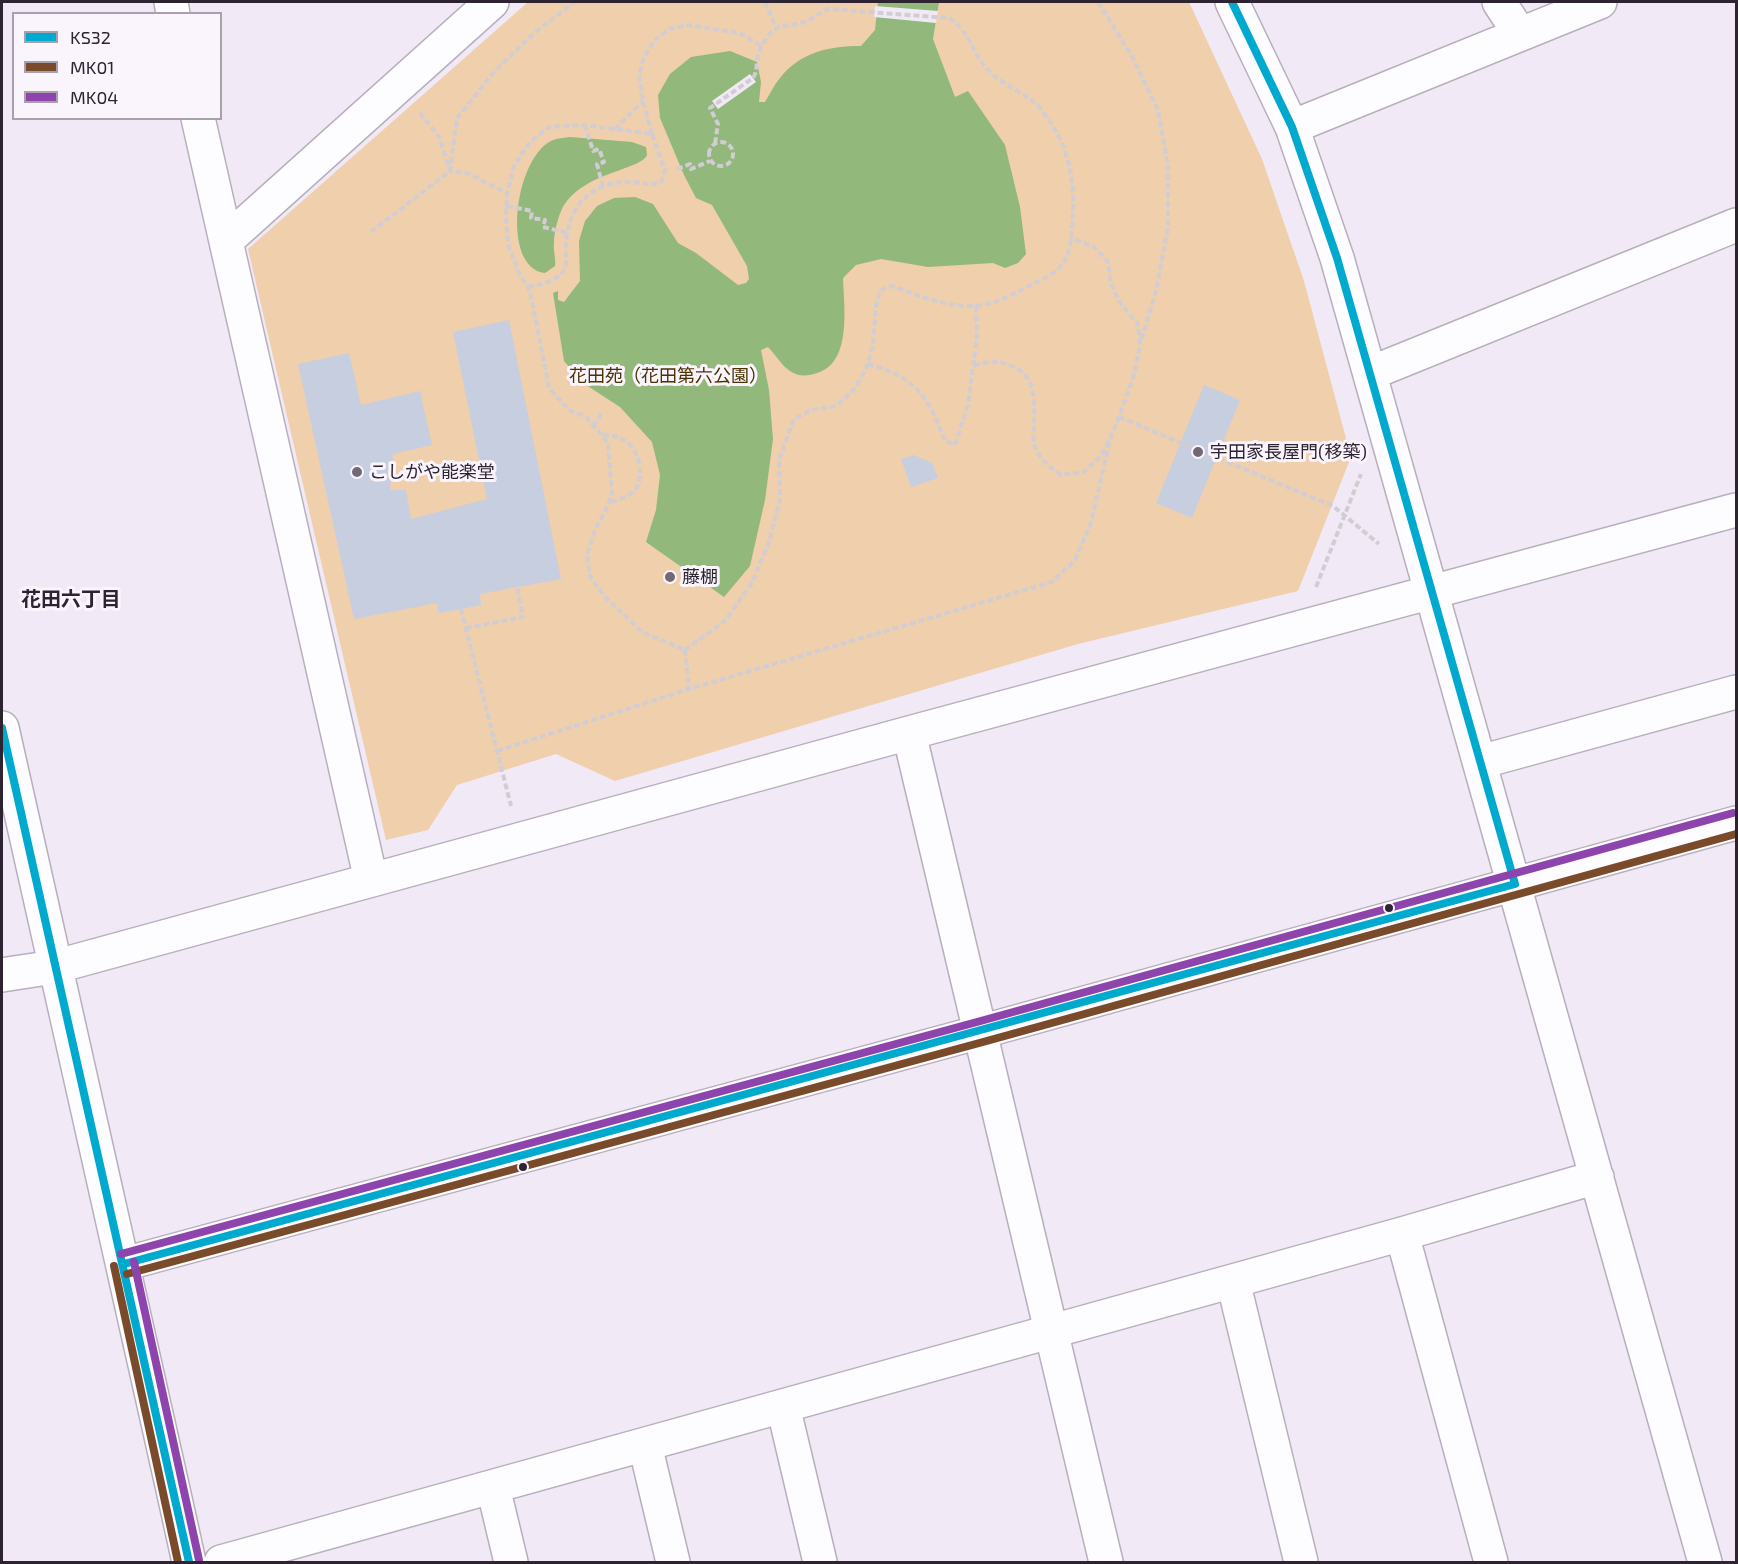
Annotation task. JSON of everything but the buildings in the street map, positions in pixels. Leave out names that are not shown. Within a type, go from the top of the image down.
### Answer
[{"type":"street","points":[[227,240],[492,2]]},
{"type":"street","points":[[1232,2],[1292,127],[1337,258],[1705,1563]]},
{"type":"street","points":[[1499,2],[1520,34]]},
{"type":"street","points":[[1292,127],[1600,2]]},
{"type":"street","points":[[198,120],[371,880]]},
{"type":"street","points":[[1371,373],[1737,225]]},
{"type":"street","points":[[2,975],[54,967],[1737,510]]},
{"type":"street","points":[[1480,762],[1737,692]]},
{"type":"street","points":[[2,728],[54,967],[124,1264],[189,1563]]},
{"type":"street","points":[[909,733],[1106,1563]]},
{"type":"street","points":[[124,1264],[980,1032],[1737,823]]},
{"type":"street","points":[[221,1563],[1402,1234],[1598,1177]]},
{"type":"street","points":[[1402,1234],[1491,1563]]},
{"type":"street","points":[[1233,1281],[1301,1563]]},
{"type":"street","points":[[783,1406],[820,1563]]},
{"type":"street","points":[[645,1445],[673,1563]]},
{"type":"street","points":[[493,1487],[511,1563]]},
{"type":"path","points":[[371,232],[450,171],[457,118],[494,72],[534,33],[575,2]]},
{"type":"path","points":[[765,2],[777,28]]},
{"type":"path","points":[[837,2],[840,9]]},
{"type":"path","points":[[497,751],[689,689],[1052,582],[1075,560],[1091,523],[1110,440],[1134,375],[1156,291],[1168,228],[1168,166],[1158,110],[1132,56],[1098,2]]},
{"type":"path","points":[[685,650],[725,621],[752,583],[769,542],[780,500],[779,460],[794,419],[811,410],[837,406],[856,387],[868,364],[873,344],[876,307],[880,291],[891,286],[949,305],[976,306],[1000,300],[1020,291],[1060,267],[1070,250],[1074,197],[1068,159],[1039,106],[989,71],[971,47],[959,24],[949,18],[827,9],[799,24],[783,25],[777,28],[770,33],[762,46],[757,59],[757,72],[753,78],[710,108],[718,124],[716,145],[709,152],[710,160],[715,165],[727,164],[731,161],[733,148],[729,145],[716,145]]},
{"type":"path","points":[[528,287],[546,283],[558,277],[564,270],[566,232],[574,211],[583,199],[602,185],[622,182],[653,186],[662,181],[665,171],[652,134],[639,76],[644,57],[655,40],[669,29],[688,25],[739,33],[762,46]]},
{"type":"path","points":[[615,129],[643,100]]},
{"type":"path","points":[[419,112],[439,137],[450,171]]},
{"type":"path","points":[[652,134],[585,125],[549,127],[530,141],[514,166],[507,193],[506,217],[508,244],[518,271],[528,287],[549,388],[569,410],[586,417],[608,444],[612,494],[595,530],[587,555],[590,576],[604,596],[642,632],[685,650]]},
{"type":"path","points":[[585,125],[592,151],[599,149],[604,162],[597,164],[602,185]]},
{"type":"path","points":[[677,169],[690,164],[691,169],[710,160]]},
{"type":"path","points":[[450,171],[469,174],[507,193]]},
{"type":"path","points":[[507,206],[532,211],[531,218],[545,220],[543,227],[566,232]]},
{"type":"path","points":[[1071,238],[1094,247],[1108,262],[1111,284],[1120,303],[1138,324],[1140,345]]},
{"type":"path","points":[[868,364],[886,369],[920,390],[934,410],[945,441],[955,445],[968,405],[974,366],[977,338],[976,306]]},
{"type":"path","points":[[974,366],[990,360],[1006,363],[1022,370],[1031,384],[1035,404],[1034,442],[1043,462],[1061,475],[1084,472],[1100,457],[1110,440]]},
{"type":"path","points":[[593,426],[602,413]]},
{"type":"path","points":[[1119,417],[1333,506],[1386,551]]},
{"type":"path","points":[[602,435],[615,435],[626,441],[637,452],[639,464],[640,478],[636,490],[609,503]]},
{"type":"path","points":[[1313,593],[1364,465]]},
{"type":"path","points":[[466,628],[523,617],[518,587]]},
{"type":"path","points":[[461,609],[511,806]]},
{"type":"path","points":[[685,650],[689,689]]},
{"type":"green space","name":"花田苑（花田第六公園）","points":[[528,2],[1189,2],[1262,159],[1304,281],[1351,457],[1298,591],[1078,644],[615,781],[556,754],[457,785],[428,830],[386,840],[248,249]]},
{"type":"shaded area","points":[[878,2],[939,2],[933,39],[955,97],[968,91],[1005,145],[1020,207],[1026,254],[1018,263],[1005,268],[993,263],[928,267],[881,259],[856,265],[843,278],[844,333],[836,358],[828,367],[810,375],[797,374],[784,366],[768,347],[761,350],[769,390],[773,439],[765,500],[750,566],[724,597],[646,542],[656,510],[660,475],[652,442],[620,407],[583,383],[564,361],[553,293],[558,291],[558,300],[564,302],[580,281],[579,241],[585,221],[597,206],[614,198],[635,197],[653,204],[678,243],[696,253],[738,285],[746,283],[749,279],[747,266],[712,205],[696,198],[684,175],[660,118],[658,95],[670,74],[691,57],[730,51],[757,62],[761,82],[759,102],[765,102],[788,69],[806,56],[838,47],[861,46],[875,30]]},
{"type":"shaded area","points":[[570,137],[632,142],[646,147],[647,155],[633,165],[594,180],[570,198],[561,211],[556,227],[555,266],[545,273],[531,267],[522,253],[518,234],[521,190],[528,169],[538,152],[551,141]]},
{"type":"pier","points":[[875,6],[938,11],[936,23],[874,17]]},
{"type":"pier","points":[[750,74],[756,82],[718,109],[712,101]]},
{"type":"transit line","name":"KS32","points":[[1232,2],[1292,127],[1337,258],[1515,884]]},
{"type":"transit line","name":"KS32","points":[[2,728],[189,1562]]},
{"type":"transit line","name":"MK04","points":[[121,1254],[977,1022],[1733,813]]},
{"type":"transit line","name":"MK01","points":[[127,1274],[983,1042],[1736,834]]},
{"type":"transit line","name":"KS32","points":[[124,1264],[1515,884]]},
{"type":"transit line","name":"MK04","points":[[134,1262],[199,1560]]},
{"type":"transit line","name":"MK01","points":[[114,1266],[178,1562]]},
{"type":"place","name":"宇田家長屋門(移築)","points":[[1198,452]]},
{"type":"place","name":"こしがや能楽堂","points":[[357,472]]},
{"type":"place","name":"藤棚","points":[[670,577]]},
{"type":"district","name":"花田六丁目","points":[[71,599]]}]
